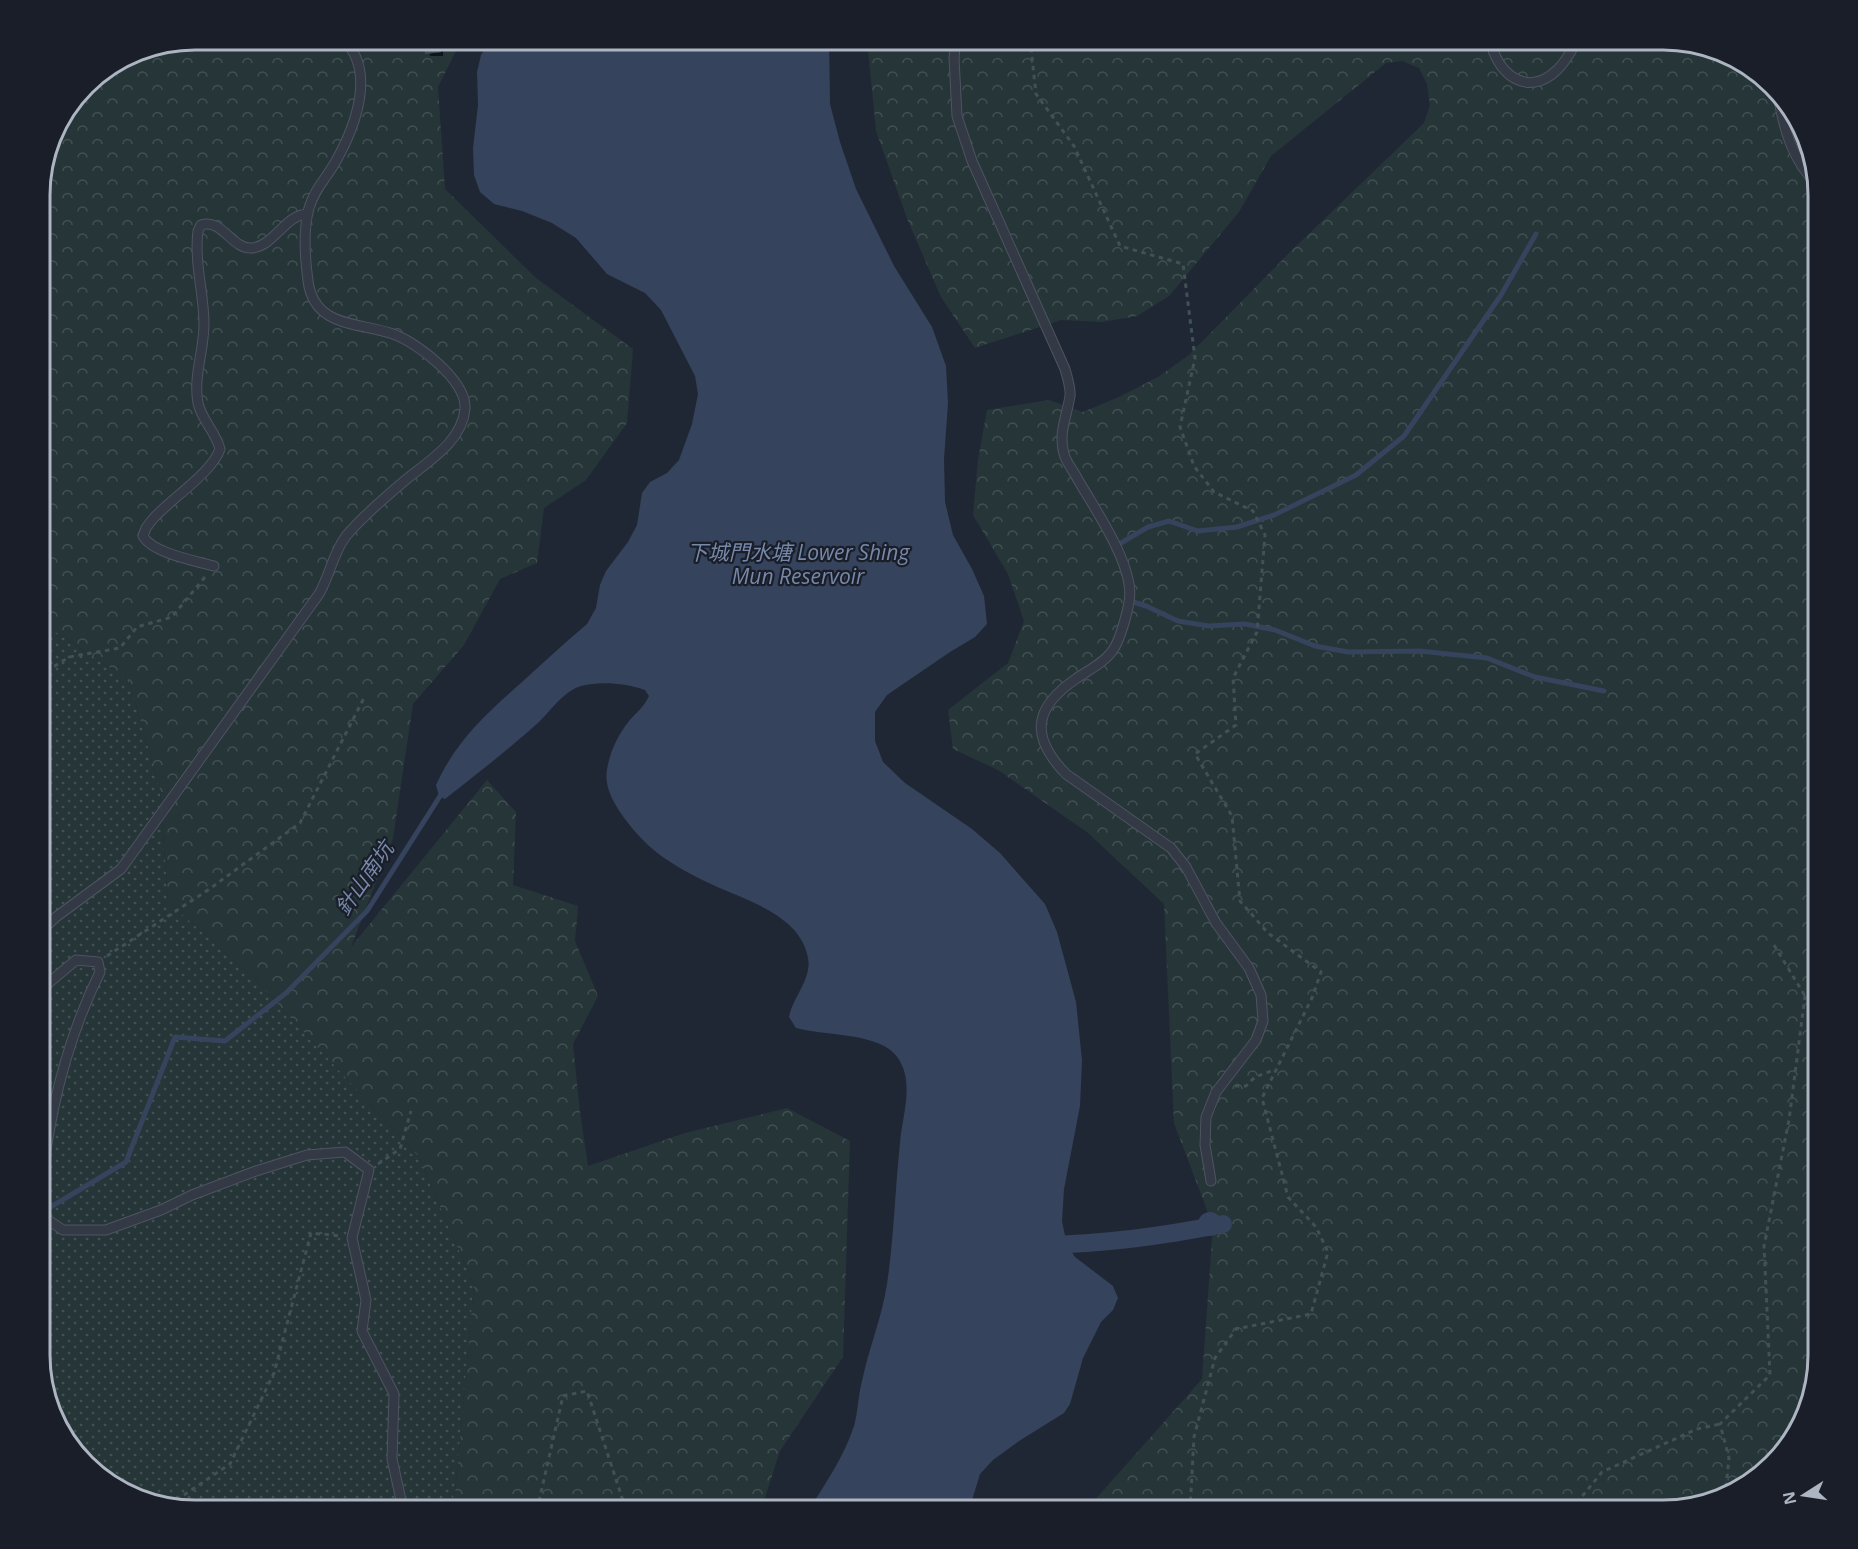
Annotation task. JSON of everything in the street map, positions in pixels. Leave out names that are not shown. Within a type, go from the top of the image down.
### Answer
[{"type":"lane","points":[[50,923],[121,869],[319,594],[339,545],[347,534],[401,483],[441,451],[455,435],[462,421],[465,406],[463,396],[454,381],[433,360],[400,337],[343,323],[331,317],[315,303],[310,291],[307,276],[308,214],[318,186],[340,152],[359,98],[361,74],[352,50]]},
{"type":"lane","points":[[955,50],[957,116],[972,160],[1065,369],[1071,393],[1061,433],[1064,455],[1116,546],[1126,570],[1129,586],[1130,601],[1113,650],[1104,659],[1057,692],[1047,706],[1041,725],[1043,742],[1051,759],[1066,774],[1171,848],[1185,867],[1216,923],[1249,968],[1261,995],[1263,1021],[1256,1040],[1215,1092],[1206,1117],[1205,1145],[1211,1180]]},
{"type":"lane","points":[[1493,50],[1503,70],[1513,78],[1530,82],[1542,80],[1556,71],[1570,50]]},
{"type":"lane","points":[[1781,109],[1795,154],[1806,173]]},
{"type":"lane","points":[[214,566],[158,549],[143,536],[152,519],[200,475],[217,456],[220,449],[216,437],[203,417],[197,396],[197,375],[204,327],[198,231],[201,225],[208,224],[222,230],[243,246],[254,248],[298,216],[308,214]]},
{"type":"lane","points":[[50,982],[76,960],[98,962],[100,972],[69,1045],[50,1130]]},
{"type":"lane","points":[[50,1221],[63,1230],[106,1230],[234,1179],[307,1155],[345,1152],[369,1170],[352,1238],[366,1300],[362,1331],[394,1394],[392,1459],[401,1500]]},
{"type":"path","points":[[1031,50],[1036,94],[1074,146],[1120,246],[1183,264],[1195,358],[1179,427],[1194,466],[1214,492],[1254,511],[1265,535],[1257,632],[1233,678],[1236,725],[1195,754],[1232,816],[1240,901],[1268,933],[1321,972],[1312,998],[1262,1098],[1288,1197],[1316,1227],[1328,1252],[1311,1314],[1236,1329],[1215,1358],[1194,1437],[1191,1500]]},
{"type":"path","points":[[50,669],[69,657],[120,648],[137,627],[172,617],[214,566]]},
{"type":"path","points":[[98,962],[208,890],[300,823],[365,696]]},
{"type":"path","points":[[1579,1500],[1602,1473],[1697,1429],[1720,1424],[1770,1375],[1764,1246],[1790,1120],[1805,996],[1774,945]]},
{"type":"path","points":[[1230,1086],[1246,1086],[1255,1077],[1276,1070]]},
{"type":"path","points":[[369,1170],[400,1149],[411,1111]]},
{"type":"path","points":[[179,1498],[230,1464],[274,1373],[311,1233],[352,1238]]},
{"type":"path","points":[[539,1500],[563,1396],[587,1390],[623,1500]]},
{"type":"path","points":[[1720,1424],[1729,1458],[1726,1486]]},
{"type":"green space","points":[[185,50],[456,50],[438,87],[445,189],[536,278],[633,349],[627,423],[586,480],[544,508],[537,563],[500,579],[464,645],[413,704],[393,838],[351,947],[487,780],[516,812],[513,885],[578,906],[575,941],[598,996],[573,1044],[588,1166],[685,1133],[787,1108],[850,1141],[843,1357],[780,1451],[764,1500],[452,1500],[455,1494],[474,1285],[418,1156],[254,978],[168,902],[160,789],[129,680],[50,628],[50,185],[54,157],[64,130],[79,106],[99,85],[130,64],[166,52]]},
{"type":"green space","points":[[868,50],[1673,50],[1692,52],[1728,64],[1759,85],[1779,106],[1794,130],[1804,157],[1808,195],[1808,1364],[1806,1383],[1794,1419],[1773,1450],[1752,1470],[1728,1485],[1710,1492],[1692,1497],[1664,1500],[1095,1500],[1202,1379],[1213,1226],[1174,1123],[1164,904],[1088,833],[998,770],[953,749],[948,710],[1008,663],[1024,621],[1008,574],[973,515],[978,460],[987,410],[1049,400],[1083,412],[1158,377],[1189,355],[1290,252],[1424,123],[1430,105],[1427,84],[1419,68],[1402,61],[1386,63],[1271,156],[1239,212],[1169,296],[1137,316],[1102,322],[1061,320],[975,348],[941,297],[908,221],[876,131]]},
{"type":"green space","points":[[50,628],[129,680],[160,789],[168,902],[254,978],[418,1156],[474,1285],[455,1494],[452,1500],[195,1500],[166,1497],[139,1488],[106,1470],[79,1443],[64,1419],[54,1392],[50,1364]]},
{"type":"water","name":"下城門水塘 Lower Shing Mun Reservoir","points":[[484,50],[829,50],[830,104],[856,189],[894,266],[932,327],[946,366],[948,403],[944,459],[945,502],[953,535],[984,596],[987,624],[975,637],[887,695],[875,712],[875,741],[883,762],[905,783],[972,829],[1000,853],[1045,904],[1057,932],[1076,1002],[1082,1060],[1080,1106],[1064,1189],[1062,1221],[1067,1245],[1075,1257],[1113,1286],[1118,1298],[1113,1310],[1101,1322],[1083,1358],[1070,1404],[1064,1413],[993,1460],[980,1474],[972,1500],[815,1500],[840,1459],[854,1426],[865,1369],[885,1296],[906,1100],[906,1078],[898,1058],[879,1043],[851,1036],[796,1028],[789,1017],[805,981],[808,958],[803,943],[795,931],[770,911],[698,878],[666,859],[643,840],[620,812],[608,786],[606,775],[608,763],[621,732],[649,696],[645,690],[622,684],[605,683],[575,688],[563,696],[539,722],[505,752],[445,799],[439,796],[436,785],[462,742],[495,706],[587,624],[596,608],[600,585],[606,571],[628,542],[637,525],[642,493],[650,482],[667,473],[679,460],[692,424],[698,394],[695,376],[661,310],[645,293],[607,274],[576,238],[552,223],[522,211],[494,204],[480,192],[474,175],[473,148],[478,105],[477,72]]},
{"type":"water","points":[[1210,1212],[1215,1213],[1221,1219],[1221,1229],[1215,1235],[1210,1236],[1205,1235],[1199,1229],[1198,1224],[1199,1219],[1205,1213]]},
{"type":"building","points":[[424,50],[441,50],[441,52],[425,54]]},
{"type":"waterway","points":[[1116,546],[1148,527],[1169,521],[1198,531],[1237,527],[1274,515],[1356,475],[1404,436],[1501,295],[1536,234]]},
{"type":"waterway","points":[[1130,601],[1178,621],[1209,626],[1245,624],[1275,630],[1315,646],[1348,652],[1419,651],[1487,658],[1535,677],[1604,691]]},
{"type":"waterway","name":"針山南坑","points":[[50,1207],[126,1162],[175,1037],[225,1041],[286,993],[367,911],[442,793]]},
{"type":"waterway","points":[[1043,1245],[1133,1239],[1223,1224]]}]
